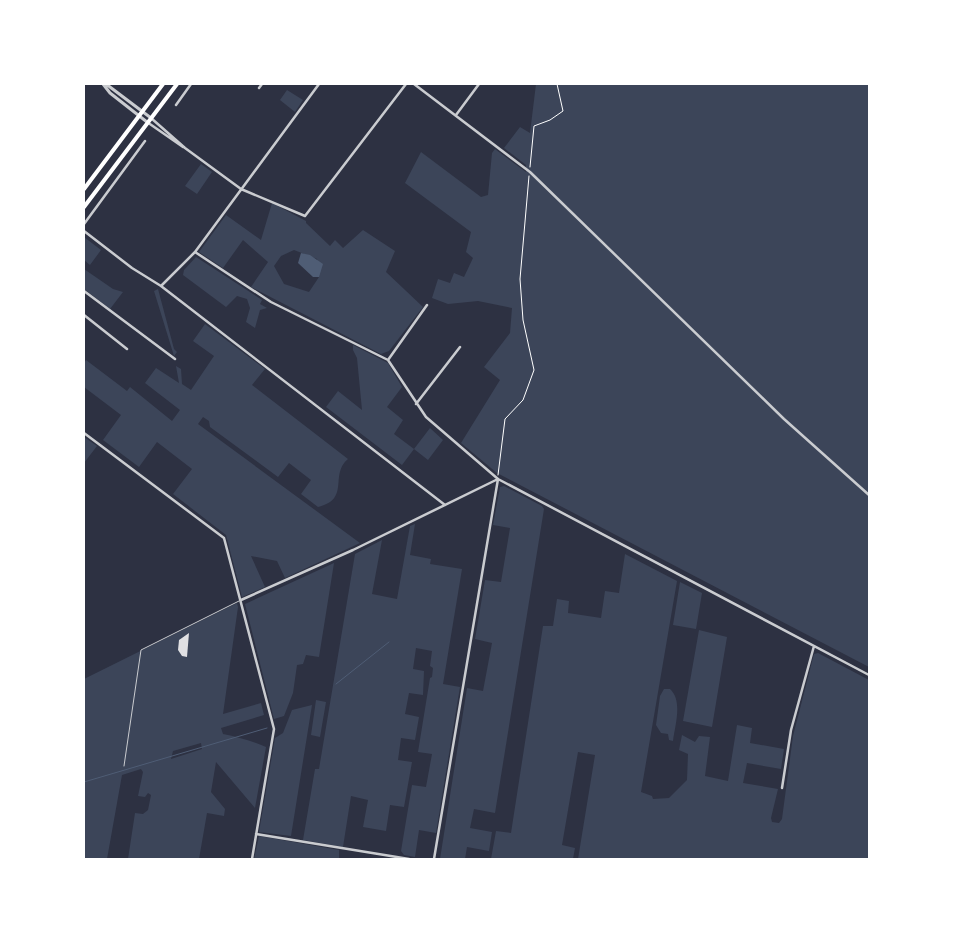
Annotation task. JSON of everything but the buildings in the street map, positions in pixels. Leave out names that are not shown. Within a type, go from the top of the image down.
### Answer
[{"type":"main road","points":[[84,189],[164,84]]},
{"type":"main road","points":[[84,207],[177,84]]},
{"type":"street","points":[[105,84],[151,118],[185,148],[241,189],[305,216],[406,84]]},
{"type":"street","points":[[105,84],[110,93],[171,140],[185,148]]},
{"type":"street","points":[[176,104],[191,84]]},
{"type":"street","points":[[259,88],[262,84]]},
{"type":"street","points":[[161,286],[195,252],[319,84]]},
{"type":"street","points":[[414,84],[530,172],[784,419],[869,495]]},
{"type":"street","points":[[456,115],[479,84]]},
{"type":"street","points":[[84,224],[145,141]]},
{"type":"street","points":[[84,231],[132,268],[161,286],[445,505]]},
{"type":"street","points":[[195,252],[271,302],[388,360],[416,404],[429,420],[498,478],[869,675]]},
{"type":"street","points":[[84,291],[175,359]]},
{"type":"street","points":[[388,360],[427,305]]},
{"type":"street","points":[[84,315],[127,349]]},
{"type":"street","points":[[416,404],[460,347]]},
{"type":"street","points":[[84,433],[224,538],[274,729],[252,859]]},
{"type":"street","points":[[241,600],[353,550],[498,478]]},
{"type":"street","points":[[434,859],[498,478]]},
{"type":"street","points":[[782,788],[791,730],[814,646]]},
{"type":"street","points":[[256,834],[409,859]]},
{"type":"lane","points":[[124,766],[141,650],[241,600]]},
{"type":"path","points":[[498,478],[505,419],[523,400],[534,370],[523,320],[520,279],[530,172],[529,154],[534,126],[550,120],[564,110],[557,84]]},
{"type":"shaded area","points":[[536,84],[869,84],[869,667],[497,473],[461,443],[500,380],[484,367],[510,333],[512,308],[478,301],[448,304],[432,298],[438,279],[450,283],[454,273],[464,277],[473,258],[466,252],[471,232],[405,183],[421,152],[481,197],[488,195],[492,153],[495,149],[526,172],[526,165],[504,148],[520,127],[530,133]]},
{"type":"shaded area","points":[[287,90],[303,100],[295,112],[280,100]]},
{"type":"shaded area","points":[[201,164],[212,172],[197,194],[185,186]]},
{"type":"shaded area","points":[[272,203],[306,221],[330,246],[335,240],[343,248],[363,230],[395,251],[386,272],[423,307],[389,351],[381,354],[251,287],[268,262],[243,240],[223,268],[199,252],[226,215],[261,240]],"holes":[[[294,250],[317,259],[319,277],[309,292],[284,284],[274,266],[281,256]]]},
{"type":"shaded area","points":[[84,237],[101,250],[90,265],[84,260]]},
{"type":"shaded area","points":[[301,253],[310,255],[323,264],[319,277],[313,277],[298,263]]},
{"type":"shaded area","points":[[196,257],[262,300],[260,304],[267,308],[260,310],[255,328],[246,322],[250,308],[247,299],[237,296],[226,307],[183,275],[184,270]]},
{"type":"shaded area","points":[[84,269],[113,289],[123,292],[110,309],[84,289]]},
{"type":"shaded area","points":[[158,289],[174,349],[177,352],[174,356],[154,291]]},
{"type":"shaded area","points":[[205,324],[265,369],[252,385],[348,459],[340,472],[337,493],[328,503],[318,507],[301,494],[311,480],[289,463],[278,477],[210,427],[209,421],[203,417],[198,424],[360,543],[285,578],[277,561],[251,556],[265,587],[242,597],[226,535],[173,494],[192,469],[157,442],[139,467],[103,440],[121,415],[84,387],[84,363],[86,360],[127,391],[130,387],[172,421],[180,410],[145,383],[156,368],[179,383],[176,366],[181,369],[182,384],[191,390],[214,356],[193,341]]},
{"type":"shaded area","points":[[353,345],[388,363],[402,387],[387,407],[403,420],[394,434],[414,449],[402,465],[326,407],[338,391],[362,410],[357,358]]},
{"type":"shaded area","points":[[430,428],[443,440],[428,460],[414,449]]},
{"type":"shaded area","points":[[84,437],[97,446],[84,463]]},
{"type":"shaded area","points":[[504,486],[542,506],[544,509],[495,813],[474,809],[470,828],[492,832],[489,851],[467,847],[465,859],[440,859],[467,688],[483,691],[492,643],[475,639],[485,580],[501,582],[510,528],[493,525],[500,487]]},
{"type":"shaded area","points":[[415,524],[410,555],[431,559],[430,564],[462,569],[443,684],[460,687],[436,833],[419,830],[415,857],[404,855],[401,851],[412,785],[426,787],[432,754],[418,752],[430,678],[432,677],[433,668],[430,666],[432,651],[416,648],[413,669],[424,671],[423,695],[409,693],[405,714],[419,717],[415,740],[401,738],[398,760],[412,762],[404,807],[390,805],[386,831],[363,827],[368,800],[351,796],[343,847],[303,840],[315,769],[319,769],[355,554],[382,540],[372,594],[397,599],[410,526]]},
{"type":"shaded area","points":[[625,554],[677,581],[641,792],[652,796],[653,799],[669,798],[687,780],[688,754],[679,750],[682,735],[695,742],[699,736],[710,737],[705,776],[728,781],[737,725],[752,728],[750,743],[784,749],[781,769],[747,763],[743,783],[778,789],[771,818],[772,822],[779,823],[782,819],[793,736],[814,654],[818,653],[869,680],[869,859],[578,859],[595,755],[578,752],[562,845],[575,848],[573,859],[491,859],[496,831],[511,833],[543,626],[553,626],[557,599],[569,601],[568,613],[601,618],[605,591],[619,593]]},
{"type":"shaded area","points":[[334,563],[319,657],[306,655],[303,664],[297,665],[293,693],[284,716],[274,719],[245,604]]},
{"type":"shaded area","points":[[680,582],[702,593],[696,629],[673,625]]},
{"type":"shaded area","points":[[237,603],[223,714],[261,703],[264,715],[221,728],[223,734],[245,739],[266,747],[255,808],[216,762],[211,792],[225,809],[224,816],[207,813],[199,859],[128,859],[135,813],[143,814],[148,810],[151,795],[148,793],[145,797],[138,796],[143,772],[141,769],[122,775],[107,859],[84,859],[84,679]],"holes":[[[201,743],[202,749],[171,759],[173,751]]]},
{"type":"shaded area","points":[[699,630],[727,637],[712,727],[683,721]]},
{"type":"shaded area","points":[[664,689],[670,689],[676,700],[677,714],[673,741],[669,740],[668,734],[661,733],[656,725],[660,696]]},
{"type":"shaded area","points":[[316,700],[326,702],[320,737],[311,735]]},
{"type":"shaded area","points":[[312,705],[291,836],[259,832],[275,738],[283,733],[292,710]]},
{"type":"shaded area","points":[[259,836],[339,850],[339,859],[254,859]]},
{"type":"waterway","points":[[336,684],[389,642]]},
{"type":"waterway","points":[[84,782],[267,728]]}]
